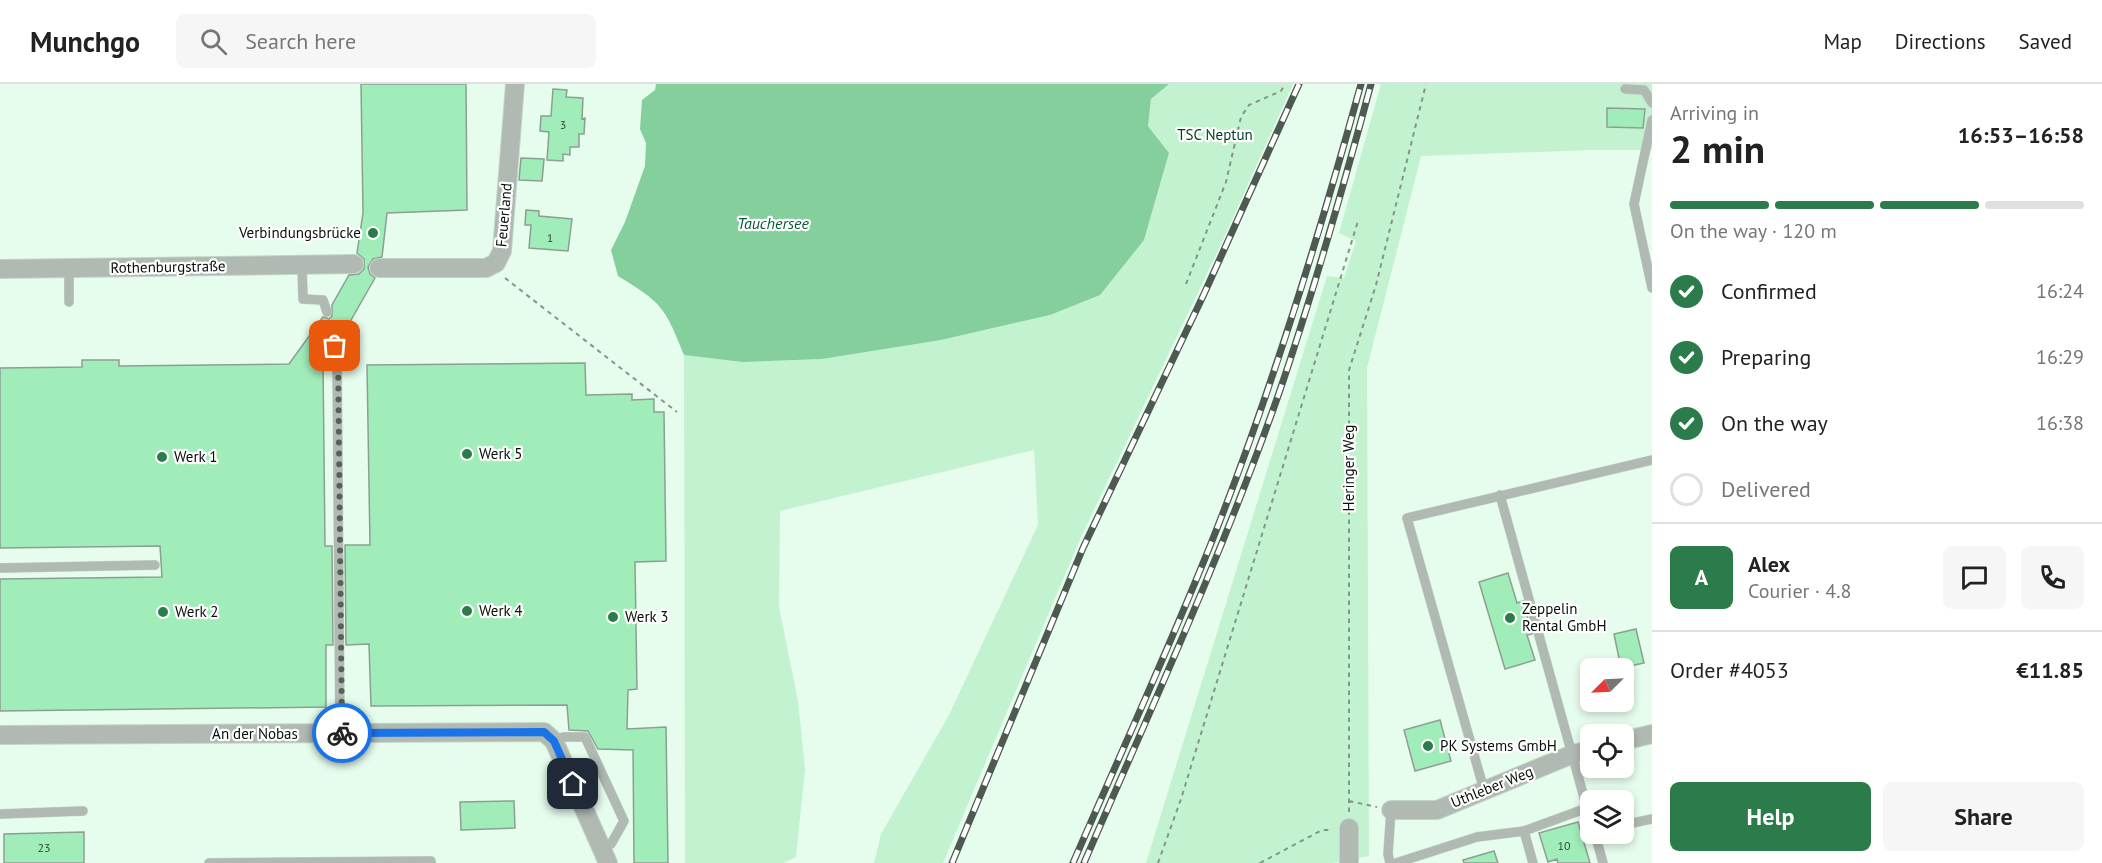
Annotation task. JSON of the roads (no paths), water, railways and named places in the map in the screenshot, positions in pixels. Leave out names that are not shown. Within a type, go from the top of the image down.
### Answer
[{"type":"street","name":"Feuerland","points":[[379,268],[486,268],[496,263],[502,251],[515,84]]},
{"type":"street","name":"Rothenburgstraße","points":[[0,269],[345,264]]},
{"type":"street","name":"An der Nobas","points":[[0,735],[532,731],[544,732],[554,741]]},
{"type":"street","points":[[1634,738],[1652,734]]},
{"type":"street","points":[[554,741],[608,863]]},
{"type":"street","name":"Uthleber Weg","points":[[1391,810],[1437,810],[1580,752]]},
{"type":"street","points":[[1349,828],[1349,863]]},
{"type":"lane","points":[[1625,89],[1644,90],[1652,103]]},
{"type":"lane","points":[[1652,120],[1634,204],[1652,288]]},
{"type":"lane","points":[[303,265],[303,299],[323,300],[327,312]]},
{"type":"lane","points":[[69,268],[69,302]]},
{"type":"lane","points":[[335,346],[338,353],[340,733]]},
{"type":"lane","points":[[1484,790],[1407,518],[1652,460]]},
{"type":"lane","points":[[1500,495],[1580,749]]},
{"type":"lane","points":[[0,568],[155,565]]},
{"type":"lane","points":[[554,741],[563,737],[585,737],[624,821],[611,844]]},
{"type":"lane","points":[[1390,863],[1388,854],[1391,810]]},
{"type":"lane","points":[[0,814],[83,811]]},
{"type":"lane","points":[[1396,863],[1477,837],[1524,831],[1580,811]]},
{"type":"lane","points":[[1634,823],[1652,819]]},
{"type":"lane","points":[[1524,831],[1533,863]]},
{"type":"lane","points":[[1598,844],[1603,863]]},
{"type":"lane","points":[[209,863],[431,861],[431,863]]},
{"type":"water","name":"Tauchersee","points":[[656,84],[1169,84],[1151,99],[1148,126],[1169,153],[1144,240],[1100,295],[1050,315],[941,340],[822,359],[742,362],[684,355],[672,326],[660,308],[644,293],[618,276],[611,250],[625,222],[645,166],[646,143],[640,129],[642,100],[655,90]]},
{"type":"railway","points":[[952,863],[1083,548],[1204,294],[1299,84]]},
{"type":"railway","points":[[1073,863],[1177,626],[1232,489],[1292,317],[1361,84]]},
{"type":"railway","points":[[1084,863],[1186,630],[1257,453],[1292,355],[1316,278],[1371,84]]},
{"type":"place","name":"Verbindungsbrücke","points":[[373,233]]},
{"type":"place","name":"Werk 5","points":[[467,454]]},
{"type":"place","name":"Werk 1","points":[[162,457]]},
{"type":"place","name":"Werk 4","points":[[467,611]]},
{"type":"place","name":"Werk 2","points":[[163,612]]},
{"type":"place","name":"Werk 3","points":[[613,617]]},
{"type":"place","name":"Zeppelin Rental GmbH","points":[[1510,618]]},
{"type":"place","name":"PK Systems GmbH","points":[[1428,746]]},
{"type":"park label","name":"TSC Neptun","points":[[1215,135]]}]
